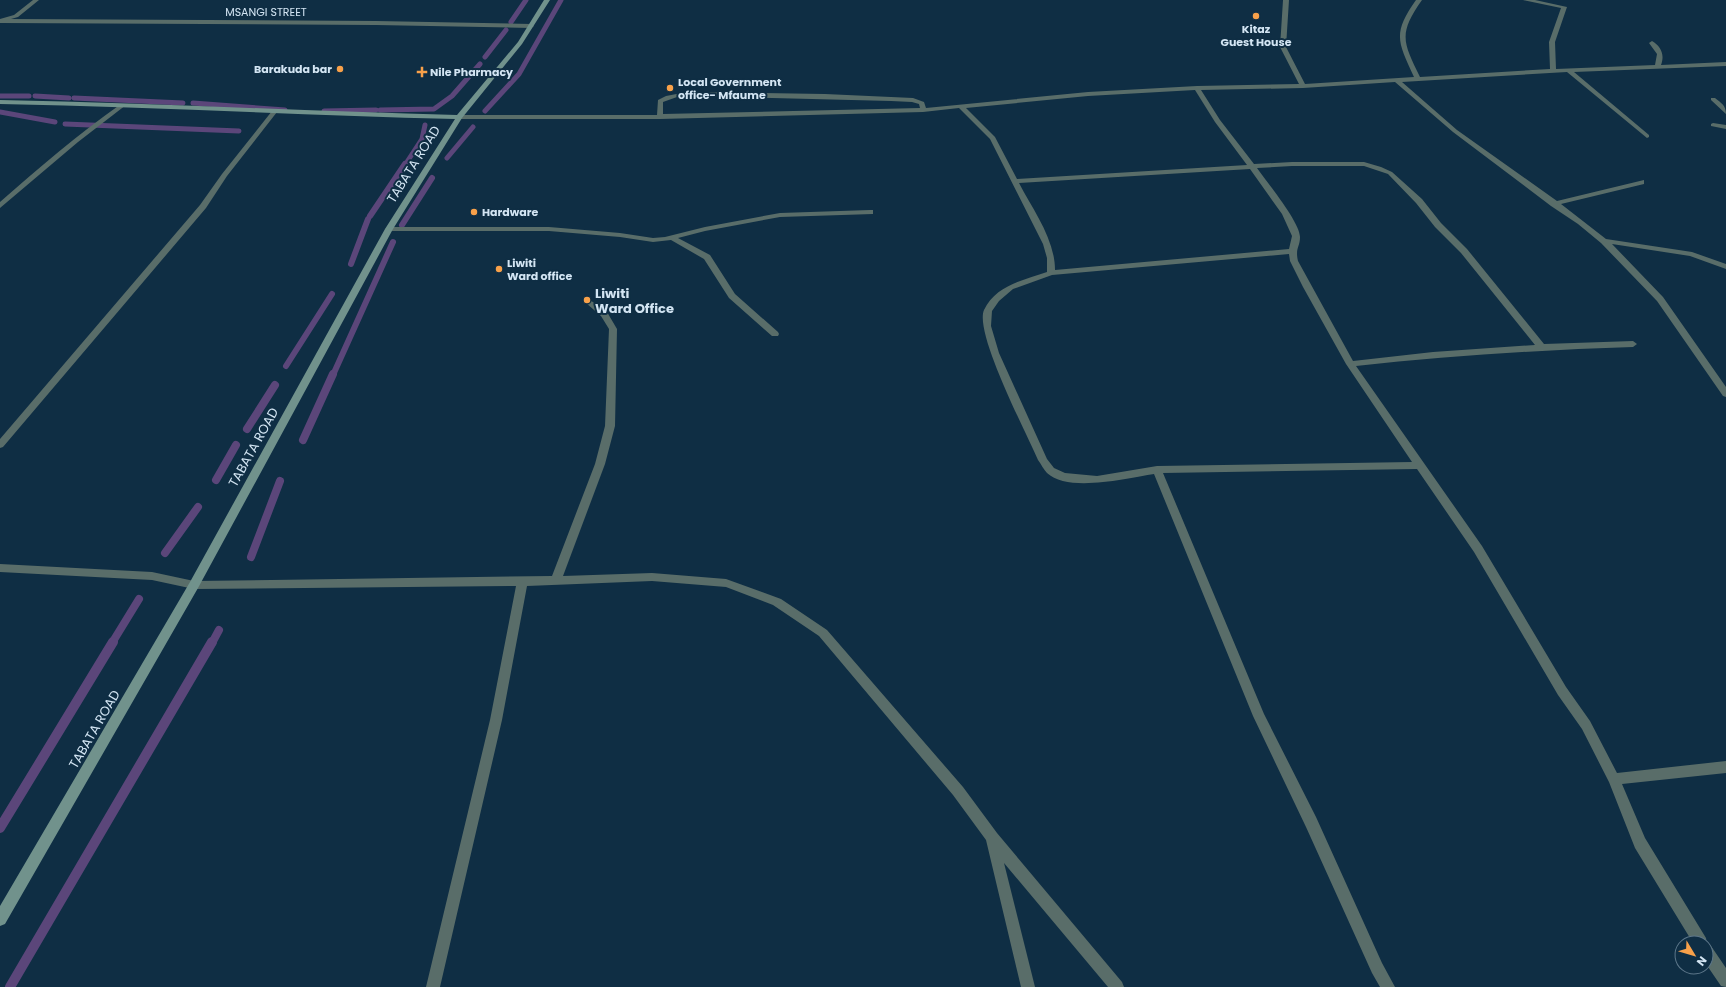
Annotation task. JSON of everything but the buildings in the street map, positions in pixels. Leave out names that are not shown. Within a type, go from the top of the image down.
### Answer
[{"type":"main road","name":"TABATA ROAD","points":[[0,919],[194,585],[389,229],[459,117],[520,43],[547,0]]},
{"type":"main road","points":[[0,102],[459,117]]},
{"type":"street","points":[[0,21],[16,16],[36,0]]},
{"type":"street","points":[[1286,0],[1286,12],[1283,27],[1283,48],[1303,86]]},
{"type":"street","points":[[1418,79],[1405,52],[1401,37],[1404,24],[1419,0]]},
{"type":"street","points":[[1526,0],[1564,7],[1552,42],[1553,71]]},
{"type":"street","name":"MSANGI STREET","points":[[0,21],[376,23],[531,26]]},
{"type":"street","points":[[1652,43],[1660,50],[1662,59],[1657,67]]},
{"type":"street","points":[[459,117],[660,117],[923,110],[1088,94],[1197,88],[1303,86],[1568,70],[1726,64]]},
{"type":"street","points":[[1568,70],[1646,136]]},
{"type":"street","points":[[1396,80],[1455,131],[1554,204],[1581,222],[1604,241],[1660,299],[1726,394]]},
{"type":"street","points":[[1197,88],[1217,121],[1272,193],[1286,214],[1296,236],[1292,251],[1294,261],[1306,287],[1350,364],[1478,549],[1562,691],[1586,725],[1614,779],[1640,843],[1696,935]]},
{"type":"street","points":[[660,117],[660,101],[669,96],[693,95],[799,95],[909,100],[919,101],[922,103],[923,110]]},
{"type":"street","points":[[1713,99],[1726,112]]},
{"type":"street","points":[[0,206],[94,125],[123,105]]},
{"type":"street","points":[[960,106],[993,138],[1047,244],[1051,258],[1050,273]]},
{"type":"street","points":[[0,445],[203,206],[224,175],[274,112]]},
{"type":"street","points":[[1713,125],[1726,127]]},
{"type":"street","points":[[1016,181],[1251,166],[1364,164],[1390,173],[1419,200],[1438,225],[1464,251],[1542,347]]},
{"type":"street","points":[[1554,204],[1640,182]]},
{"type":"street","points":[[389,229],[549,229],[620,235],[653,240],[673,238],[705,228],[780,215],[870,212]]},
{"type":"street","points":[[673,238],[707,256],[732,296],[775,334]]},
{"type":"street","points":[[1604,241],[1692,254],[1726,267]]},
{"type":"street","points":[[1292,251],[1050,273],[1010,287],[996,299],[988,311],[987,326],[995,353],[1043,460],[1051,471],[1064,477],[1096,480],[1157,470],[1420,465]]},
{"type":"street","points":[[556,579],[600,464],[610,426],[613,329],[604,314],[590,303]]},
{"type":"street","points":[[1350,364],[1433,355],[1542,347],[1633,344]]},
{"type":"street","points":[[1157,470],[1259,716],[1311,822],[1388,987]]},
{"type":"street","points":[[0,568],[152,576],[194,585],[522,582],[556,579],[652,577],[726,583],[777,602],[823,633],[958,791],[992,838],[1117,987]]},
{"type":"street","points":[[434,987],[496,720],[522,582]]},
{"type":"street","points":[[1614,779],[1726,767]]},
{"type":"street","points":[[992,838],[1028,987]]},
{"type":"street","points":[[1714,963],[1726,981]]},
{"type":"waterway","points":[[511,22],[526,0]]},
{"type":"waterway","points":[[485,111],[519,74],[561,0]]},
{"type":"waterway","points":[[485,57],[506,30]]},
{"type":"waterway","points":[[380,110],[434,109],[452,96],[480,64]]},
{"type":"waterway","points":[[0,96],[29,96]]},
{"type":"waterway","points":[[35,96],[69,98]]},
{"type":"waterway","points":[[74,98],[183,103]]},
{"type":"waterway","points":[[193,103],[285,110]]},
{"type":"waterway","points":[[324,111],[376,110]]},
{"type":"waterway","points":[[0,112],[55,122]]},
{"type":"waterway","points":[[65,124],[239,131]]},
{"type":"waterway","points":[[405,165],[422,139],[425,125]]},
{"type":"waterway","points":[[447,158],[473,127]]},
{"type":"waterway","points":[[370,216],[405,164]]},
{"type":"waterway","points":[[402,225],[432,178]]},
{"type":"waterway","points":[[351,264],[368,219]]},
{"type":"waterway","points":[[333,375],[393,242]]},
{"type":"waterway","points":[[286,366],[332,294]]},
{"type":"waterway","points":[[303,440],[333,374]]},
{"type":"waterway","points":[[247,429],[275,385]]},
{"type":"waterway","points":[[216,480],[236,445]]},
{"type":"waterway","points":[[251,557],[280,481]]},
{"type":"waterway","points":[[165,553],[198,507]]},
{"type":"waterway","points":[[112,643],[139,599]]},
{"type":"waterway","points":[[212,643],[219,630]]},
{"type":"waterway","points":[[0,828],[113,642]]},
{"type":"waterway","points":[[10,987],[212,642]]},
{"type":"place","name":"Kitaz Guest House","points":[[1256,16]]},
{"type":"place","name":"Barakuda bar","points":[[340,69]]},
{"type":"place","name":"Nile Pharmacy","points":[[422,72]]},
{"type":"place","name":"Local Government office- Mfaume","points":[[670,88]]},
{"type":"place","name":"Hardware","points":[[474,212]]},
{"type":"place","name":"Liwiti Ward office","points":[[499,269]]},
{"type":"place","name":"Liwiti Ward Office","points":[[587,300]]}]
